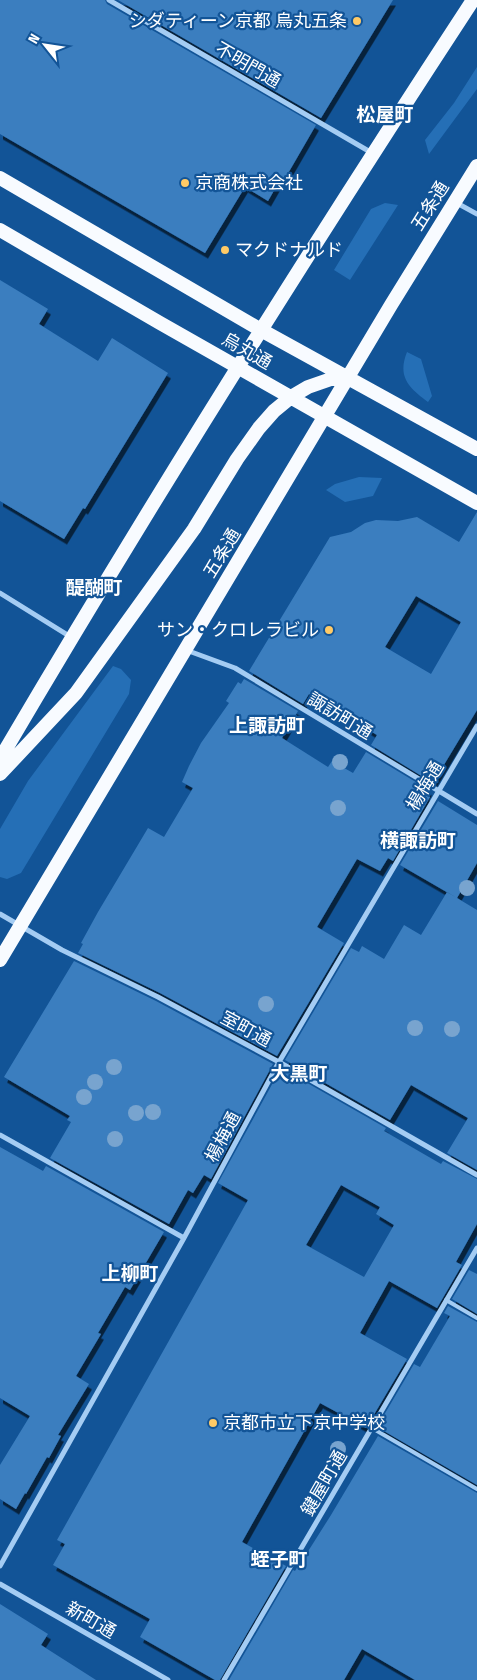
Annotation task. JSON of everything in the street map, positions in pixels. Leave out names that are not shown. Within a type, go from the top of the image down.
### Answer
[{"type":"highway","points":[[0,759],[188,446],[372,154],[473,0]]},
{"type":"highway","name":"五条通","points":[[0,960],[325,416],[477,166]]},
{"type":"highway","name":"烏丸通","points":[[0,178],[261,330],[477,449]]},
{"type":"highway","name":"烏丸通","points":[[0,230],[477,503]]},
{"type":"highway","points":[[0,774],[76,693],[194,529],[259,428],[274,410],[308,387],[331,379],[348,378]]},
{"type":"street","name":"不明門通","points":[[109,0],[372,154]]},
{"type":"street","points":[[454,202],[477,214]]},
{"type":"street","points":[[0,593],[71,638]]},
{"type":"street","name":"諏訪町通","points":[[186,650],[235,668],[477,814]]},
{"type":"street","name":"楊梅通","points":[[0,1566],[184,1238],[279,1062],[477,726]]},
{"type":"street","name":"室町通","points":[[0,914],[62,950],[158,997],[279,1062],[477,1174]]},
{"type":"street","points":[[0,1135],[184,1238]]},
{"type":"street","name":"鍵屋町通","points":[[224,1680],[477,1248]]},
{"type":"street","name":"新町通","points":[[0,1584],[168,1680]]},
{"type":"lane","points":[[446,1300],[477,1318]]},
{"type":"lane","points":[[372,1428],[477,1489]]},
{"type":"shaded area","points":[[477,67],[477,89],[429,154],[425,140],[454,103]]},
{"type":"shaded area","points":[[385,203],[398,205],[350,280],[334,270],[371,209]]},
{"type":"shaded area","points":[[407,352],[421,359],[432,396],[428,402],[410,387],[404,375],[403,368]]},
{"type":"shaded area","points":[[359,477],[382,478],[373,496],[345,502],[326,490],[335,484]]},
{"type":"shaded area","points":[[113,666],[121,669],[131,680],[129,694],[21,873],[7,879],[0,877],[0,829],[28,781]]},
{"type":"building","points":[[0,0],[105,0],[107,4],[316,125],[283,182],[280,180],[268,201],[245,187],[205,253],[0,134]]},
{"type":"building","points":[[118,0],[393,0],[321,118]]},
{"type":"building","points":[[0,280],[48,309],[39,324],[98,361],[112,338],[168,373],[85,509],[83,508],[64,539],[0,501]]},
{"type":"building","points":[[477,512],[477,710],[433,783],[371,745],[377,735],[309,694],[303,704],[249,671],[330,537],[351,532],[365,523],[376,520],[398,521],[417,517],[459,542]],"holes":[[[416,596],[461,622],[431,674],[385,647]]]},
{"type":"building","points":[[244,679],[298,711],[282,738],[328,767],[332,761],[353,773],[366,752],[429,790],[426,795],[430,797],[393,861],[388,858],[380,871],[357,859],[317,927],[344,943],[277,1056],[160,993],[78,953],[83,944],[81,943],[98,912],[148,828],[164,837],[193,788],[182,782],[189,766],[201,743],[229,703],[226,701],[238,682],[241,684]]},
{"type":"building","points":[[438,801],[477,825],[477,863],[457,898],[400,865]]},
{"type":"building","points":[[447,892],[477,910],[477,1170],[447,1153],[468,1118],[411,1085],[390,1120],[285,1060],[351,948],[359,952],[362,946],[384,959],[404,925],[421,935]]},
{"type":"building","points":[[74,961],[156,1001],[273,1064],[211,1179],[204,1175],[193,1193],[188,1190],[169,1224],[50,1158],[71,1122],[67,1120],[70,1116],[4,1077]]},
{"type":"building","points":[[281,1068],[386,1128],[384,1131],[441,1164],[443,1161],[477,1179],[477,1224],[456,1262],[462,1265],[437,1308],[389,1281],[360,1333],[407,1359],[366,1428],[320,1403],[242,1542],[286,1566],[220,1680],[215,1680],[140,1637],[150,1619],[53,1565],[65,1544],[57,1540],[248,1200],[218,1183]],"holes":[[[341,1185],[380,1207],[376,1214],[394,1225],[364,1277],[306,1245]]]},
{"type":"building","points":[[0,1147],[43,1171],[46,1166],[164,1232],[130,1290],[125,1287],[98,1333],[101,1334],[76,1376],[89,1384],[58,1435],[61,1436],[49,1458],[47,1457],[16,1509],[0,1499],[0,1465],[30,1416],[0,1398]]},
{"type":"building","points":[[469,1270],[477,1274],[477,1314],[452,1299]]},
{"type":"building","points":[[448,1306],[477,1322],[477,1485],[377,1427],[414,1364],[420,1367],[450,1316],[444,1313]]},
{"type":"building","points":[[378,1436],[477,1493],[477,1680],[415,1680],[362,1649],[344,1680],[229,1680],[293,1570],[295,1571],[307,1553]]},
{"type":"building","points":[[0,1604],[48,1634],[41,1645],[96,1680],[0,1680]]},
{"type":"place","name":"シダティーン京都 烏丸五条","points":[[357,21]]},
{"type":"place","name":"京商株式会社","points":[[185,183]]},
{"type":"place","name":"マクドナルド","points":[[225,250]]},
{"type":"place","name":"サン・クロレラビル","points":[[329,630]]},
{"type":"place","name":"京都市立下京中学校","points":[[213,1423]]},
{"type":"district","name":"松屋町","points":[[385,114]]},
{"type":"district","name":"醍醐町","points":[[94,587]]},
{"type":"district","name":"上諏訪町","points":[[267,725]]},
{"type":"district","name":"横諏訪町","points":[[418,840]]},
{"type":"district","name":"大黒町","points":[[299,1073]]},
{"type":"district","name":"上柳町","points":[[130,1273]]},
{"type":"district","name":"蛭子町","points":[[279,1559]]}]
